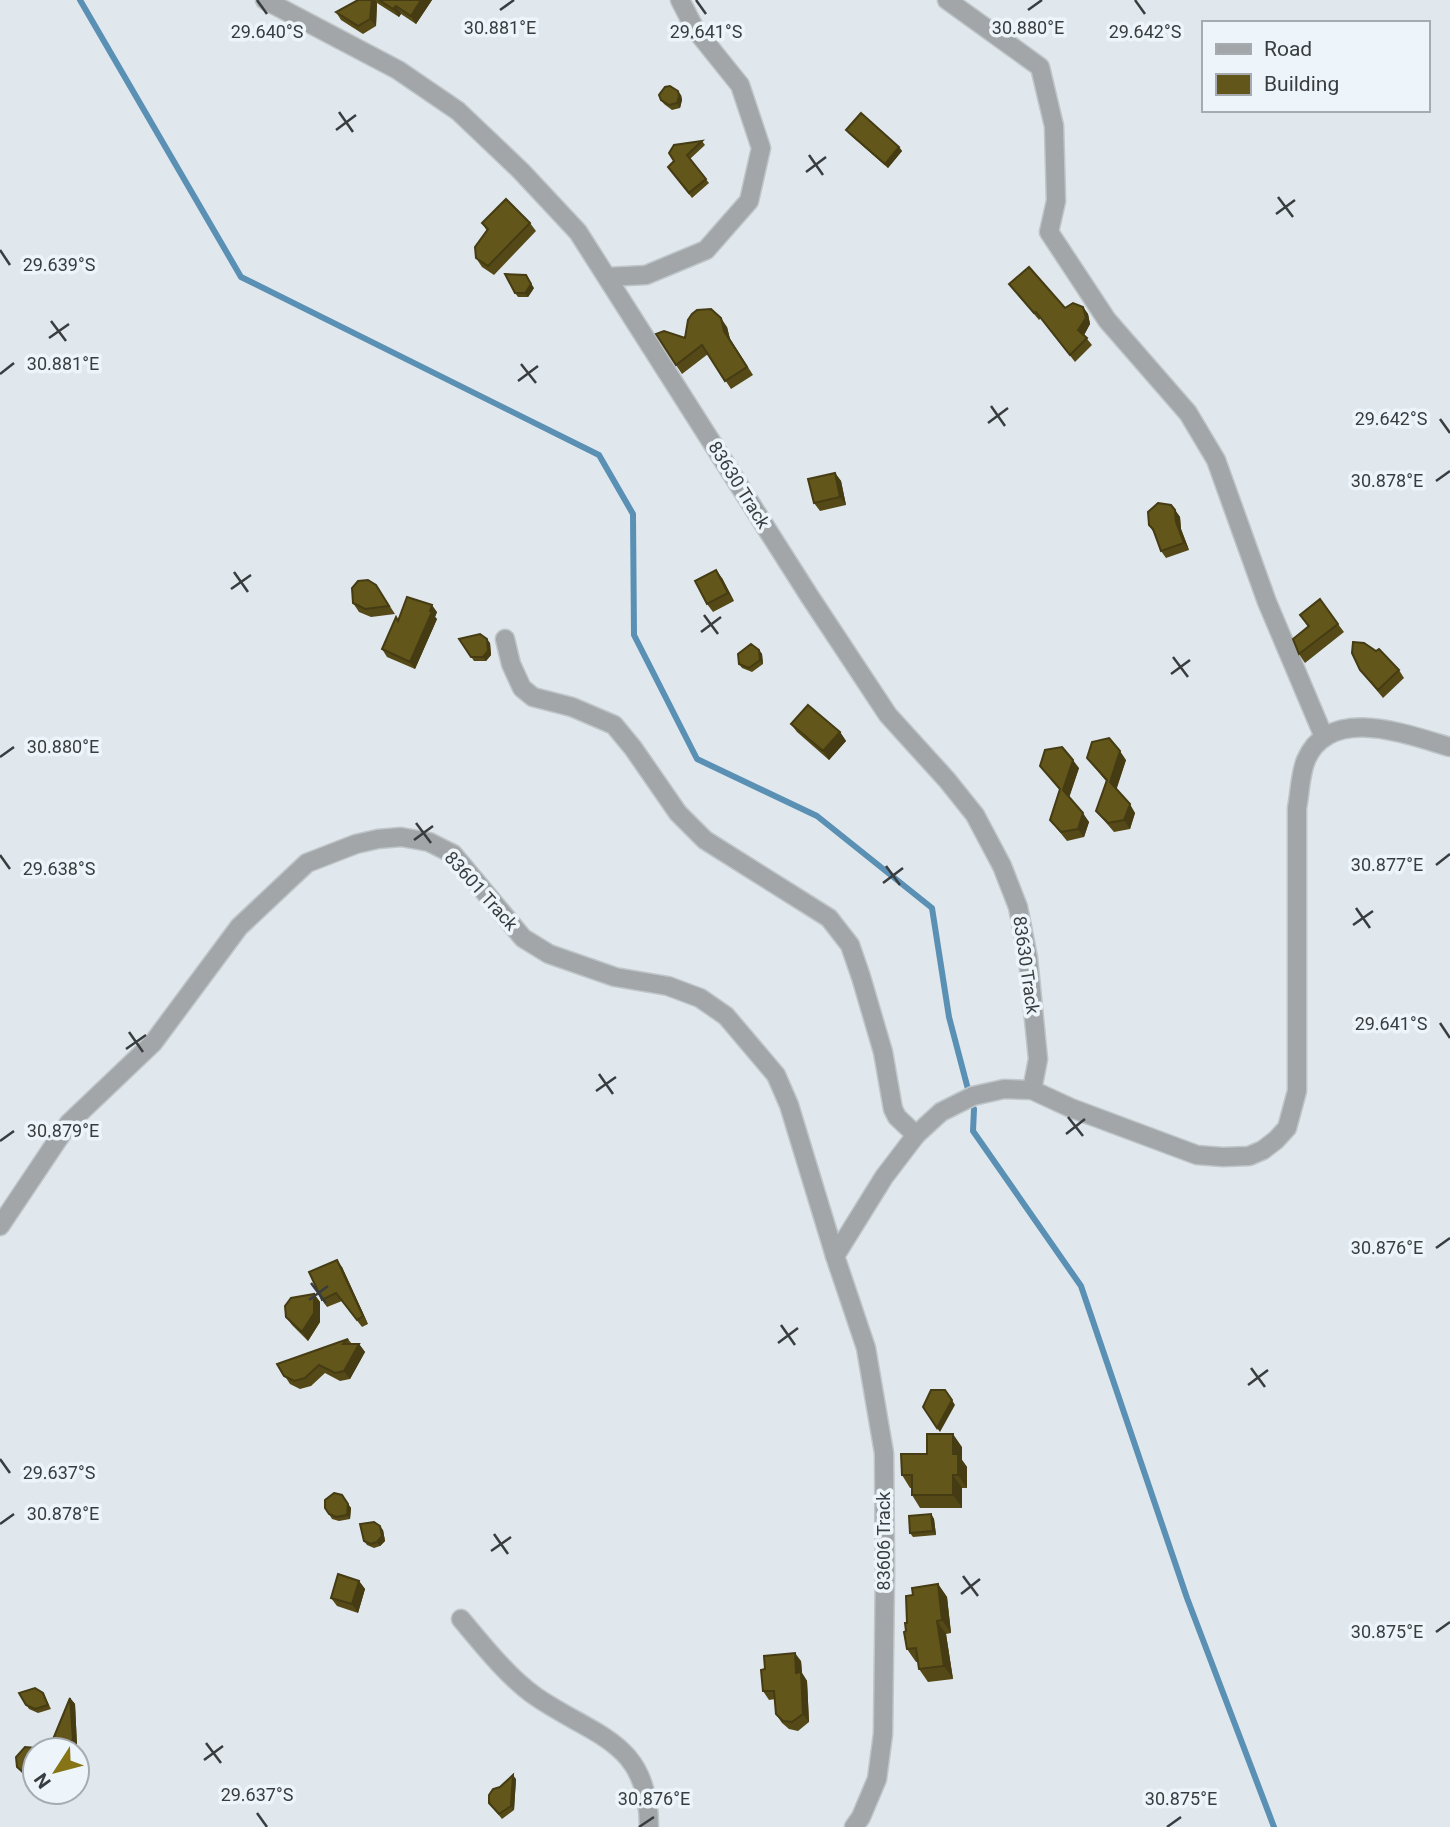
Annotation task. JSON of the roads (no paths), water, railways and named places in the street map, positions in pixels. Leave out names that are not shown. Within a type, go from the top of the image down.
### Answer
[{"type":"street","name":"83630 Track","points":[[265,0],[398,69],[458,111],[521,171],[578,232],[888,715],[975,815],[1002,866],[1018,907],[1028,958],[1038,1059],[1032,1090]]},
{"type":"street","points":[[607,277],[646,275],[706,250],[749,201],[761,148],[740,85],[695,29],[680,0]]},
{"type":"street","points":[[947,0],[1040,67],[1054,126],[1056,201],[1049,232],[1107,320],[1188,413],[1216,460],[1267,602],[1324,737]]},
{"type":"street","points":[[505,639],[522,688],[533,697],[572,706],[614,725],[678,813],[705,840],[830,918],[850,945],[861,976],[883,1052],[893,1110],[916,1135]]},
{"type":"street","points":[[835,1256],[884,1177],[916,1135],[941,1112],[974,1096],[1004,1089],[1032,1090],[1071,1108],[1198,1155],[1249,1156],[1263,1150],[1287,1128],[1297,1091],[1297,808],[1304,762],[1311,749],[1324,737],[1353,726],[1383,729],[1450,747]]},
{"type":"street","name":"83601 Track","points":[[0,1226],[69,1123],[153,1043],[239,927],[307,863],[356,844],[378,838],[401,837],[429,842],[453,854],[523,938],[549,954],[615,977],[668,986],[700,998],[726,1016],[776,1075],[789,1105],[835,1256]]},
{"type":"street","name":"83606 Track","points":[[835,1256],[866,1348],[884,1453],[883,1734],[877,1779],[854,1827]]},
{"type":"street","points":[[461,1619],[533,1695],[599,1731],[626,1754],[637,1769],[647,1794],[649,1827]]},
{"type":"waterway","points":[[80,0],[241,277],[599,455],[633,514],[634,635],[697,759],[817,816],[932,908],[949,1017],[969,1093]]},
{"type":"waterway","points":[[974,1109],[973,1131],[1081,1286],[1187,1598],[1274,1827]]}]
